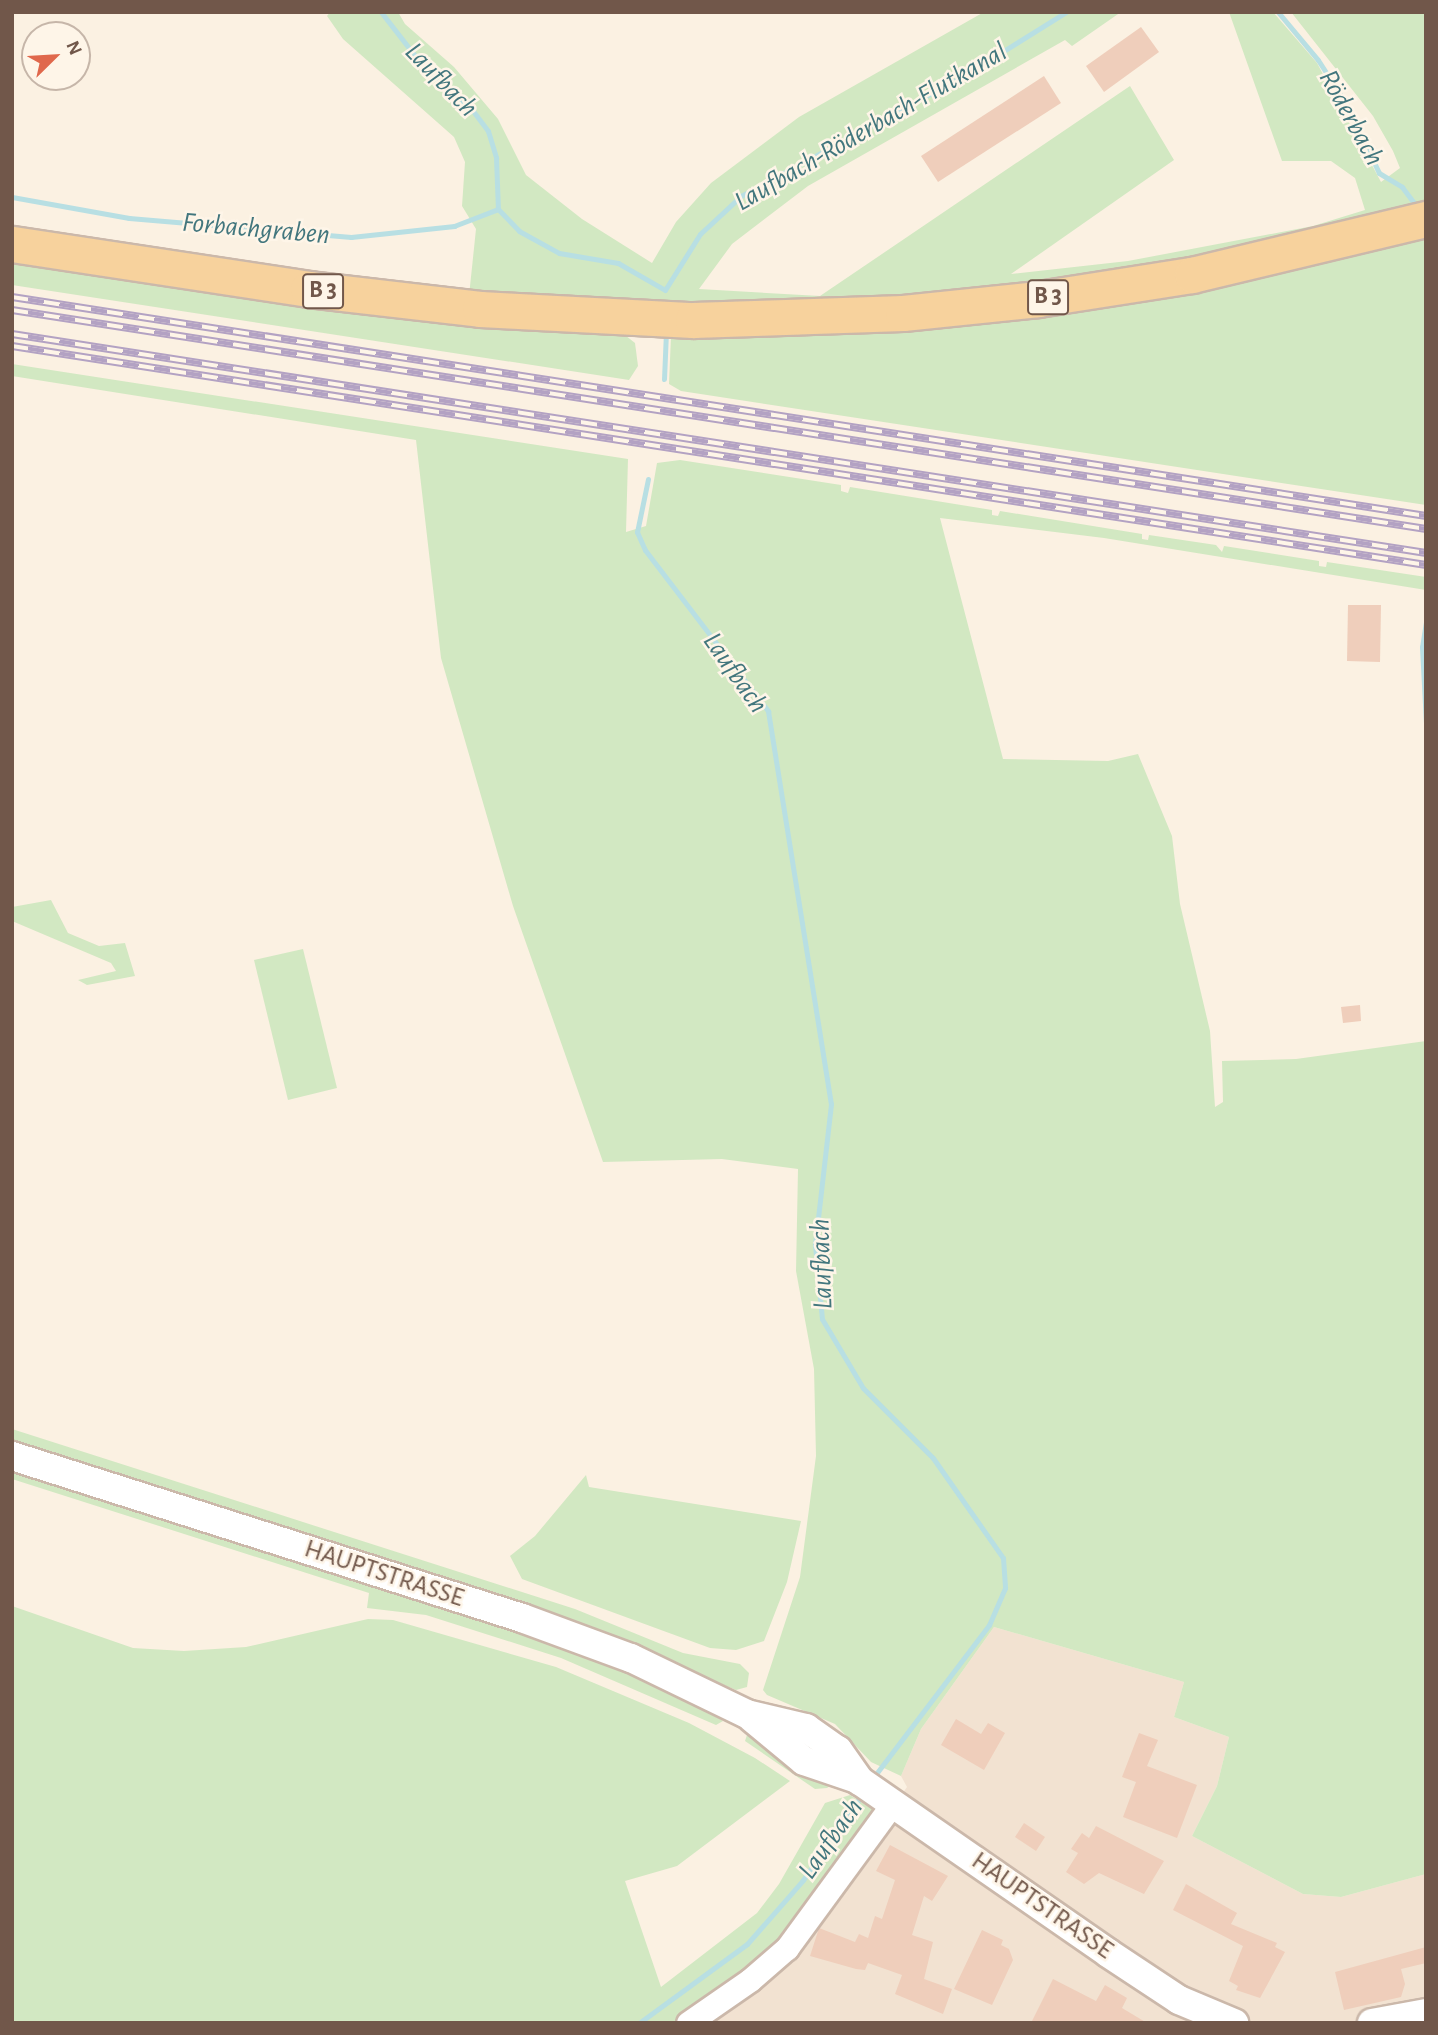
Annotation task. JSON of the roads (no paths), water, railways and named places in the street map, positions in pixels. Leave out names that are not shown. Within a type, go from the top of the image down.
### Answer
[{"type":"main road","name":"B 3","points":[[12,244],[308,289],[480,309],[693,320],[903,313],[1038,299],[1192,275],[1418,222]]},
{"type":"street","name":"HAUPTSTRASSE","points":[[12,1456],[522,1618],[631,1658],[747,1714],[806,1728],[825,1737],[872,1789],[1179,2000],[1234,2023]]},
{"type":"street","points":[[688,2023],[750,1980],[787,1948],[872,1789]]},
{"type":"street","points":[[1372,2023],[1426,2013]]},
{"type":"waterway","name":"Laufbach","points":[[381,12],[427,71],[473,111],[488,131],[496,158],[498,209],[519,231],[559,253],[618,263],[665,290]]},
{"type":"waterway","name":"Laufbach-Röderbach-Flutkanal","points":[[665,290],[700,234],[741,196],[970,72],[1066,12]]},
{"type":"waterway","name":"Röderbach","points":[[1278,12],[1318,60],[1347,105],[1379,173],[1402,187],[1418,208]]},
{"type":"waterway","name":"Forbachgraben","points":[[12,197],[129,218],[351,237],[454,226],[498,209]]},
{"type":"waterway","name":"Laufbach","points":[[664,379],[666,332]]},
{"type":"waterway","name":"Laufbach","points":[[648,479],[637,532],[645,550],[768,711],[831,1104],[815,1245],[822,1319],[863,1388],[933,1458],[1003,1558],[1005,1588],[989,1625],[873,1778]]},
{"type":"waterway","name":"Röderbach","points":[[1426,622],[1422,647],[1426,724]]},
{"type":"waterway","name":"Laufbach","points":[[639,2023],[747,1944],[803,1880],[864,1792]]},
{"type":"railway","points":[[12,297],[1426,516]]},
{"type":"railway","points":[[12,310],[1426,529]]},
{"type":"railway","points":[[12,334],[1426,553]]},
{"type":"railway","points":[[12,346],[1426,565]]}]
